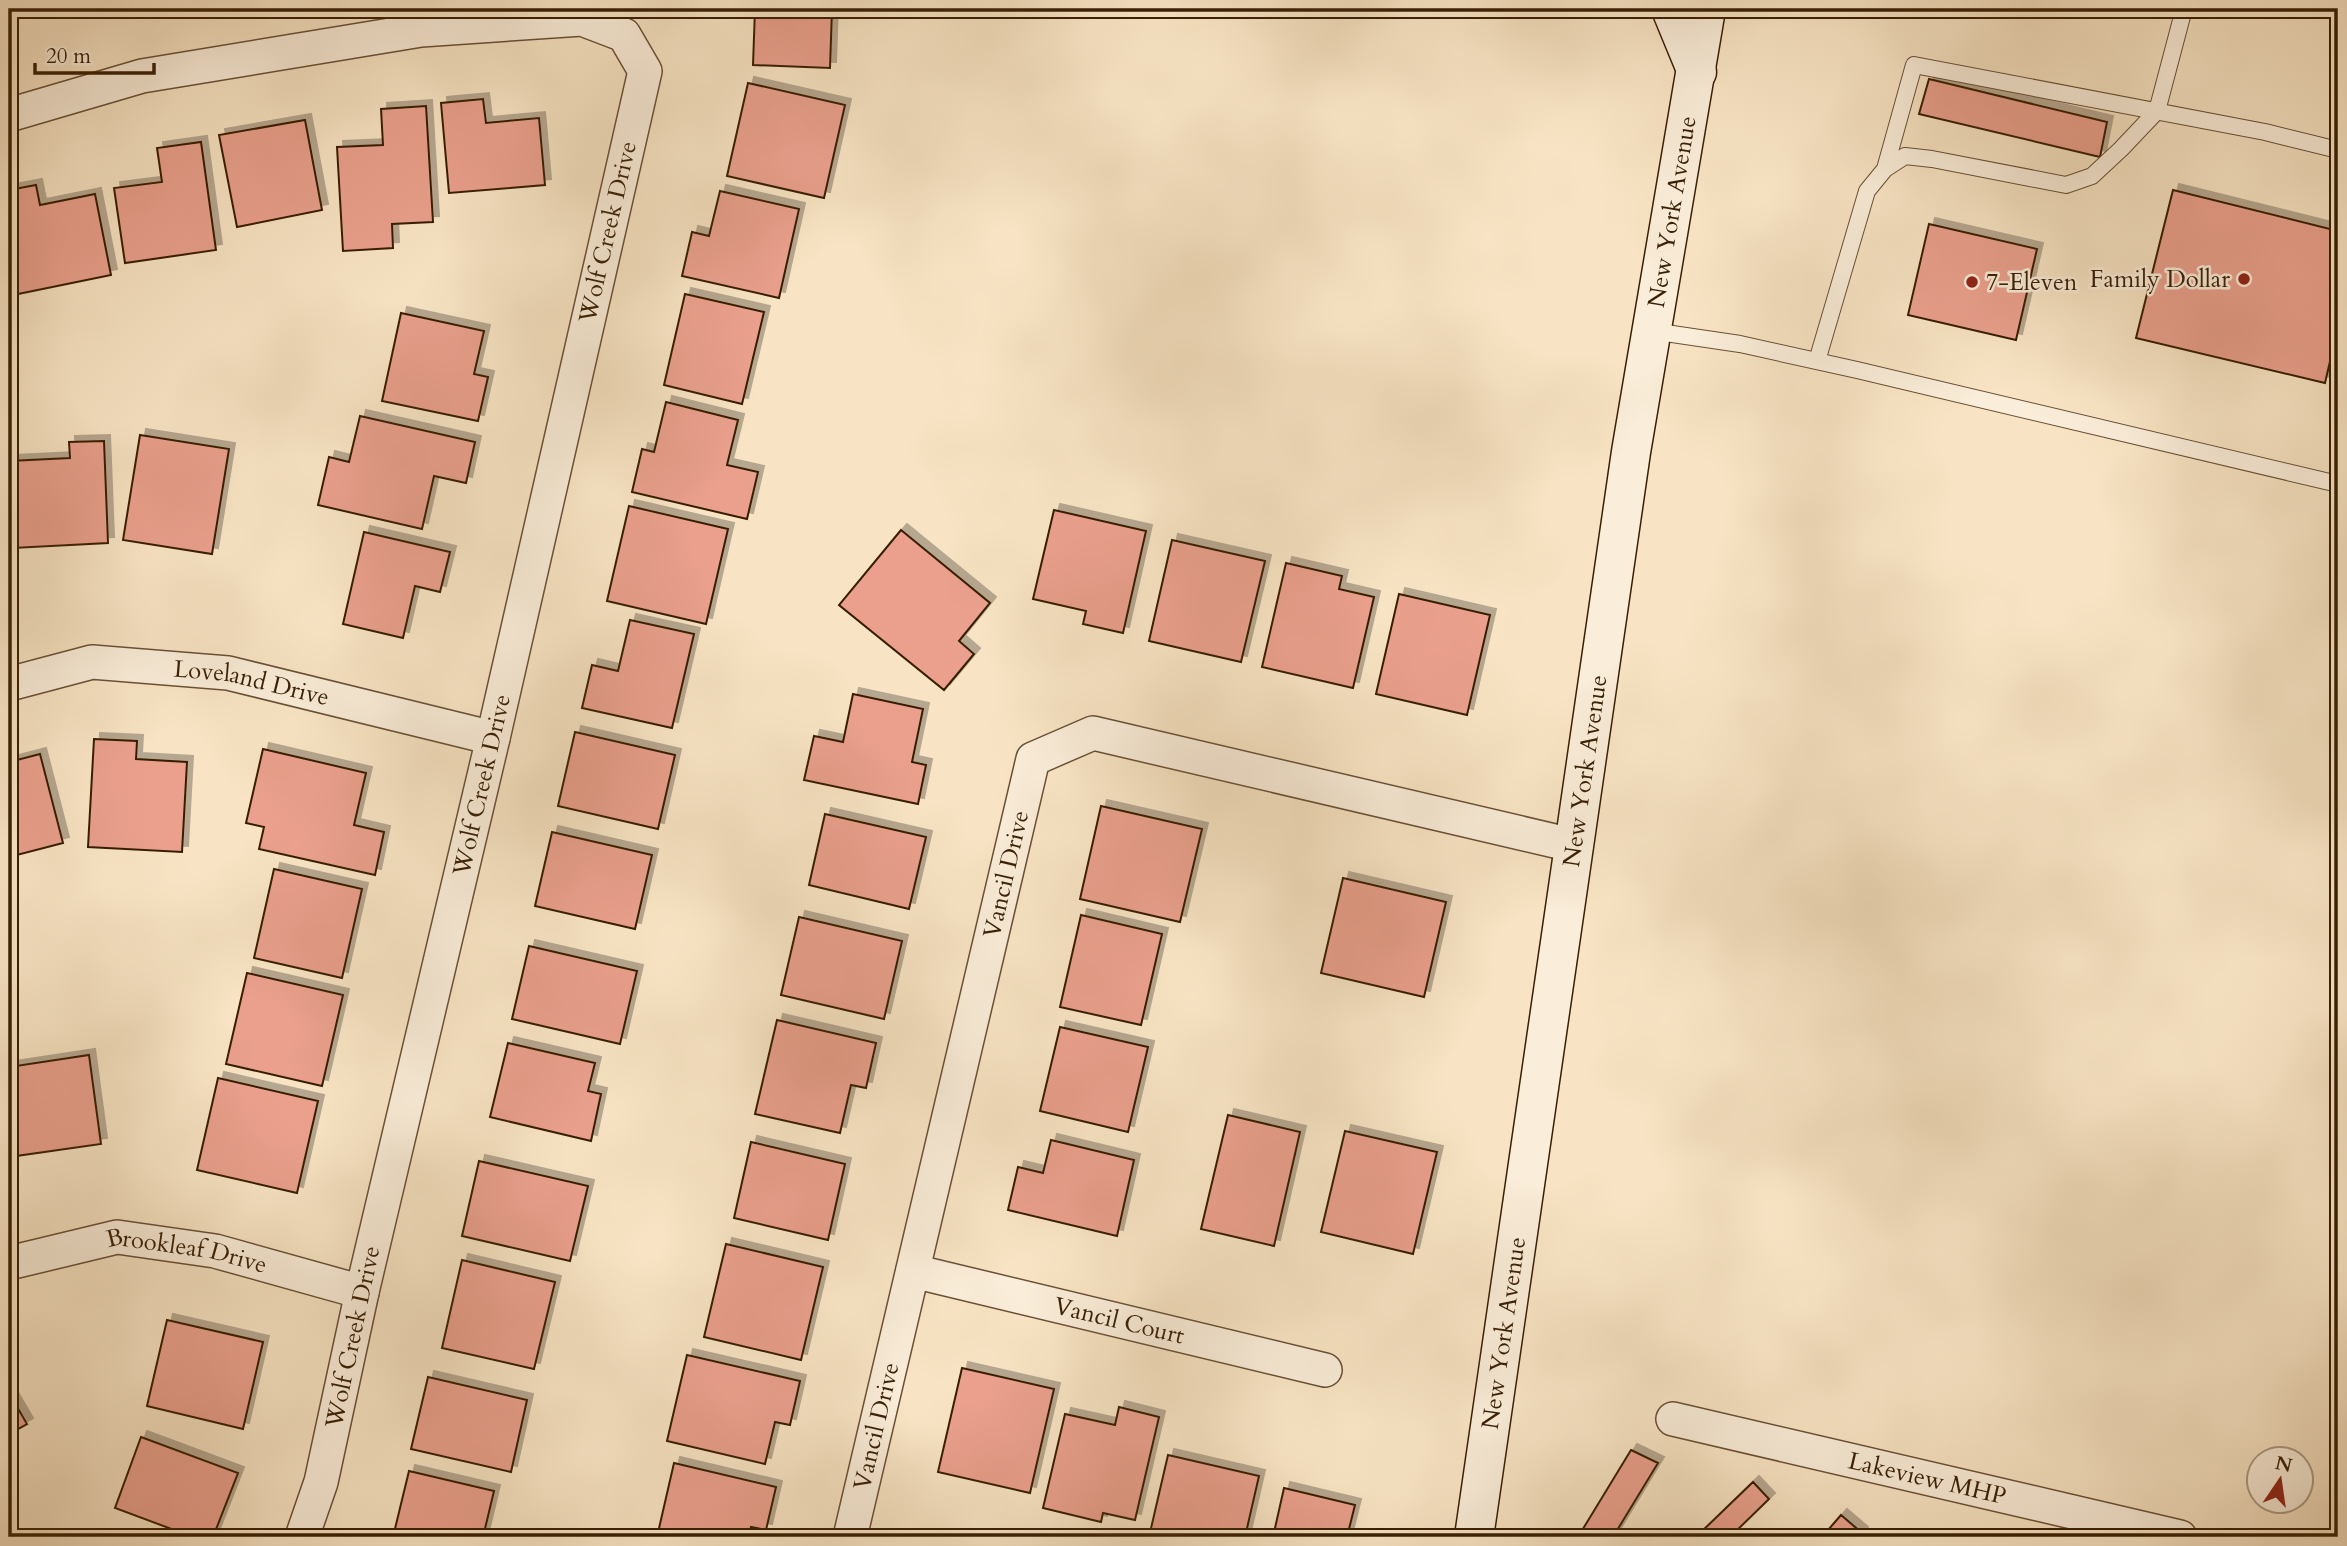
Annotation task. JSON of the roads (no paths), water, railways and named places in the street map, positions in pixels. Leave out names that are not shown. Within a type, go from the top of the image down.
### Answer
[{"type":"main road","points":[[1671,9],[1697,73]]},
{"type":"main road","name":"New York Avenue","points":[[1474,1537],[1631,452],[1706,9]]},
{"type":"street","name":"Wolf Creek Drive","points":[[9,115],[142,76],[421,30],[582,19],[624,35],[645,71],[493,738],[362,1292],[321,1482],[302,1537]]},
{"type":"street","name":"Loveland Drive","points":[[9,684],[92,662],[228,673],[493,738]]},
{"type":"street","name":"Vancil Drive","points":[[850,1537],[1033,758],[1093,733],[1576,846]]},
{"type":"street","name":"Brookleaf Drive","points":[[9,1263],[117,1237],[215,1251],[362,1292]]},
{"type":"street","name":"Vancil Court","points":[[913,1271],[1325,1370]]},
{"type":"street","name":"Lakeview MHP","points":[[1674,1419],[2180,1537]]},
{"type":"lane","points":[[1817,361],[1867,191],[1885,169],[1905,156],[2066,185],[2092,176],[2157,111],[2185,9]]},
{"type":"lane","points":[[1885,169],[1914,65],[2157,111],[2338,150]]},
{"type":"lane","points":[[1652,331],[1740,344],[1817,361],[2338,484]]},
{"type":"place","name":"Family Dollar","points":[[2244,279]]},
{"type":"place","name":"7-Eleven","points":[[1972,282]]}]
